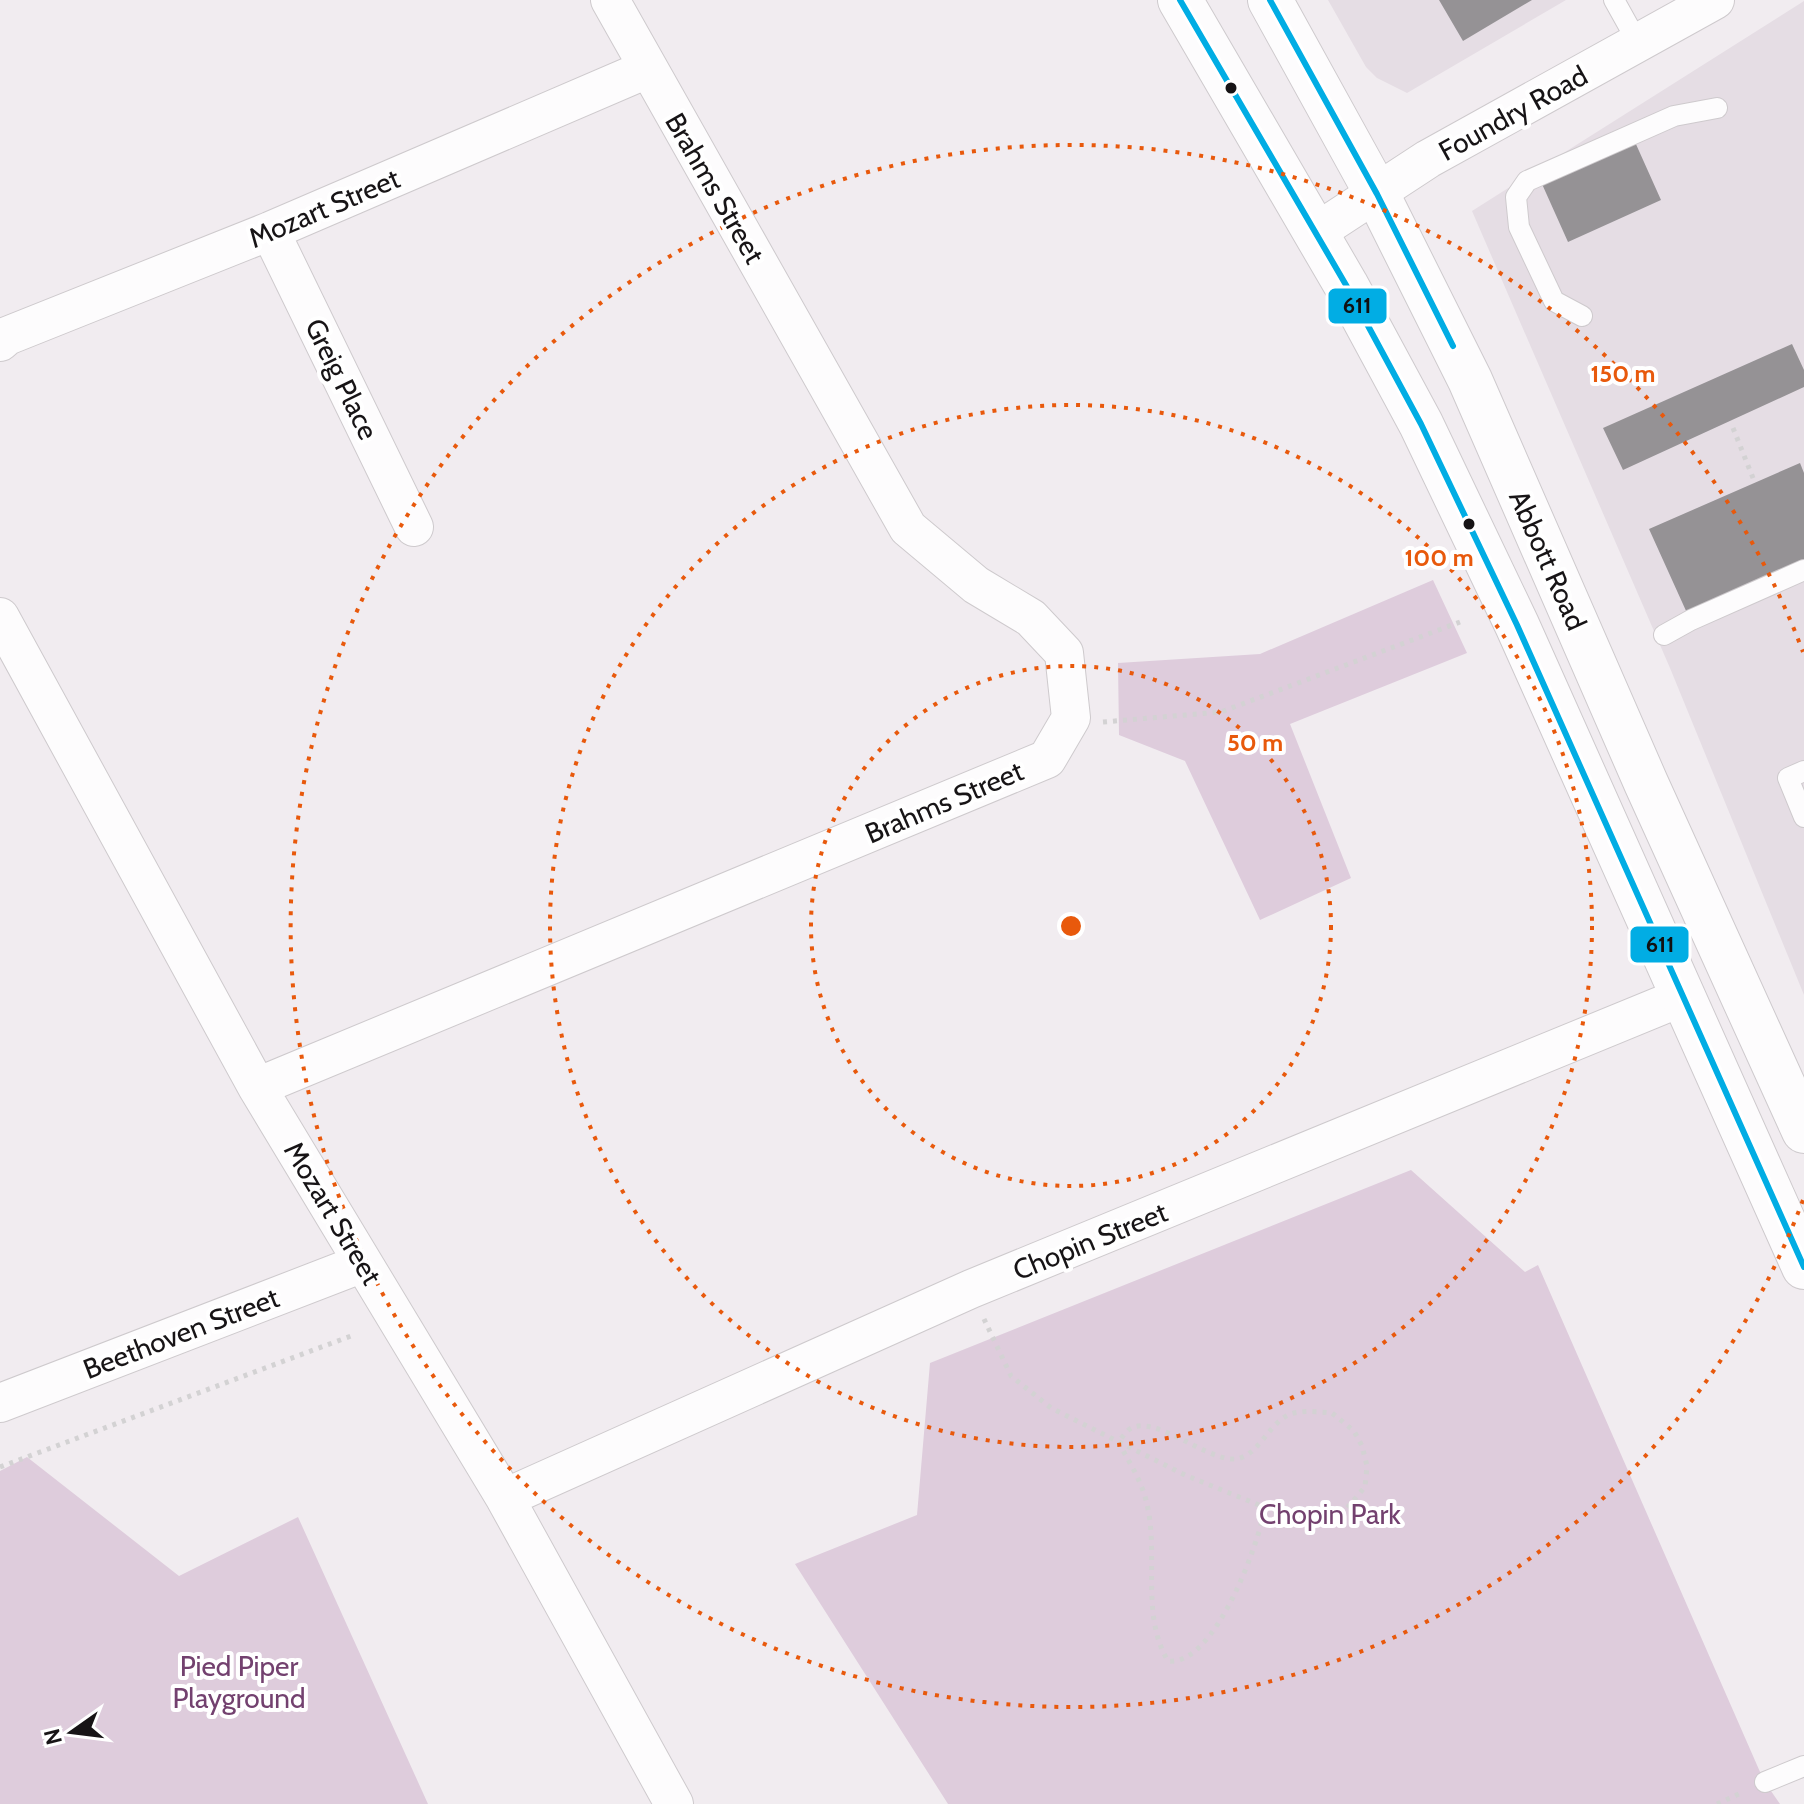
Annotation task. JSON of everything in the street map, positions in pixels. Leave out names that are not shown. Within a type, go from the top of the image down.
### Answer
[{"type":"main road","name":"Abbott Road","points":[[1180,0],[1421,424],[1517,625],[1804,1267]]},
{"type":"main road","name":"Abbott Road","points":[[1270,0],[1377,194],[1470,380],[1646,783],[1804,1131]]},
{"type":"street","name":"Brahms Street","points":[[257,1087],[1047,759],[1071,718],[1064,653],[1031,618],[976,585],[908,528],[610,0]]},
{"type":"street","name":"Foundry Road","points":[[1315,233],[1428,159],[1715,0]]},
{"type":"street","name":"Mozart Street","points":[[0,342],[7,336],[270,231],[647,69]]},
{"type":"street","name":"Greig Place","points":[[270,231],[414,527]]},
{"type":"street","name":"Mozart Street","points":[[0,617],[257,1087],[505,1498],[674,1804]]},
{"type":"street","name":"Chopin Street","points":[[505,1498],[971,1289],[1682,997]]},
{"type":"street","name":"Beethoven Street","points":[[0,1403],[363,1263]]},
{"type":"lane","points":[[1614,0],[1638,43]]},
{"type":"lane","points":[[1582,316],[1554,301],[1519,227],[1516,197],[1527,181],[1674,116],[1717,108]]},
{"type":"lane","points":[[1664,635],[1804,570]]},
{"type":"lane","points":[[1804,771],[1788,778],[1804,817]]},
{"type":"lane","points":[[1765,1782],[1804,1766]]},
{"type":"path","points":[[1733,428],[1755,483]]},
{"type":"path","points":[[1071,718],[1105,723],[1221,712],[1460,622]]},
{"type":"path","points":[[0,1467],[351,1336]]},
{"type":"path","points":[[991,1338],[1011,1376],[1051,1408],[1118,1442],[1185,1475],[1301,1522],[1329,1520],[1341,1515],[1358,1498],[1367,1477],[1362,1446],[1354,1431],[1332,1413],[1292,1413],[1272,1427],[1247,1455],[1234,1460],[1214,1456],[1144,1425],[1130,1429],[1118,1442]]},
{"type":"path","points":[[1118,1442],[1139,1481],[1148,1509],[1151,1594],[1158,1645],[1168,1661],[1179,1663],[1195,1654],[1217,1625],[1257,1543],[1265,1507]]},
{"type":"shaded area","points":[[1328,0],[1566,0],[1407,93],[1377,78],[1366,67]]},
{"type":"shaded area","points":[[1804,1],[1804,995],[1670,668],[1472,211]]},
{"type":"green space","points":[[1433,580],[1467,653],[1290,724],[1351,878],[1260,920],[1185,761],[1119,735],[1118,663],[1260,654]]},
{"type":"green space","name":"Chopin Park","points":[[1411,1170],[1525,1272],[1538,1265],[1764,1781],[1780,1804],[948,1804],[795,1564],[917,1515],[930,1363]]},
{"type":"green space","name":"Pied Piper Playground","points":[[27,1457],[179,1576],[298,1517],[428,1804],[0,1804],[0,1471]]},
{"type":"building","points":[[1439,0],[1532,0],[1463,41]]},
{"type":"building","points":[[1635,142],[1661,200],[1568,242],[1542,184]]},
{"type":"building","points":[[1792,344],[1804,370],[1804,387],[1623,470],[1603,428]]},
{"type":"building","points":[[1800,463],[1804,473],[1804,562],[1687,613],[1649,529]]},
{"type":"transit line","name":"611","points":[[1180,0],[1346,285],[1421,424],[1517,625],[1804,1267]]},
{"type":"transit line","name":"611","points":[[1270,0],[1377,194],[1453,346]]}]
